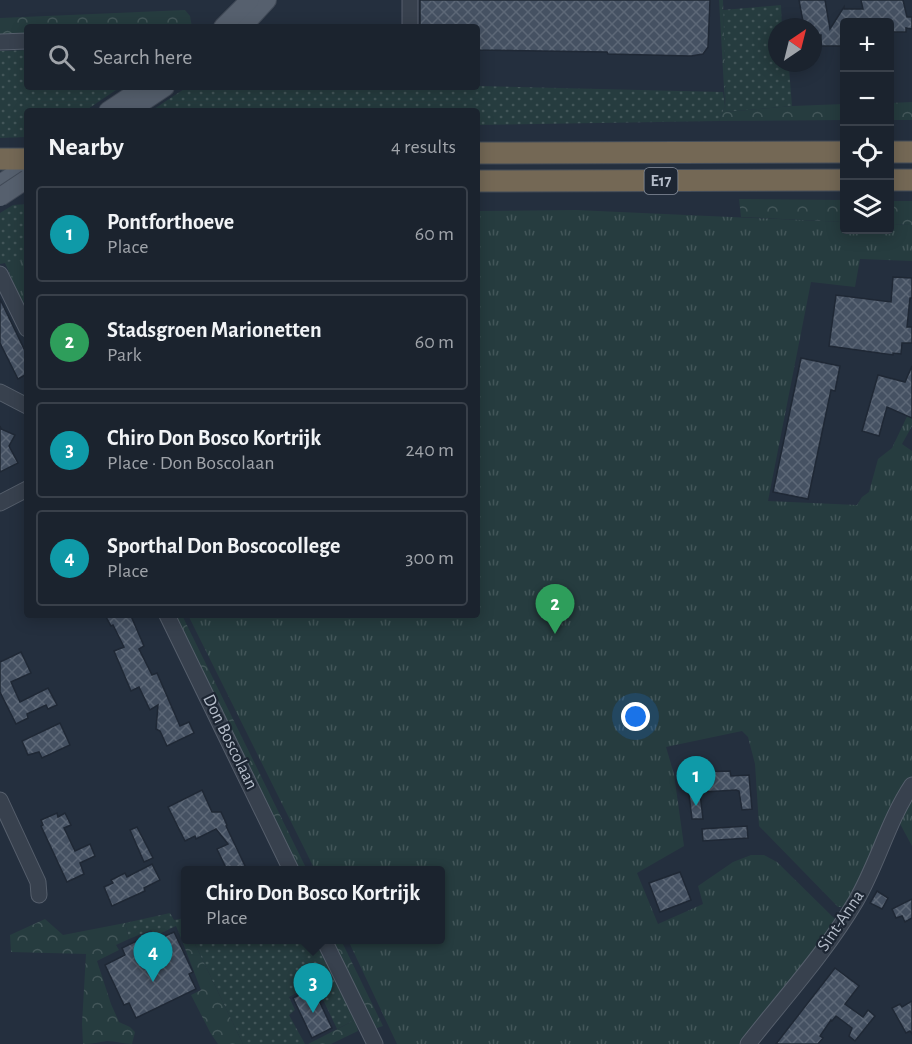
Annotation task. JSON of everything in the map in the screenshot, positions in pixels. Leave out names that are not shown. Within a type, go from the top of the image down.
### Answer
[{"type":"highway","name":"E17","points":[[480,153],[840,152]]},
{"type":"highway","points":[[894,152],[912,152]]},
{"type":"highway","points":[[0,159],[24,159]]},
{"type":"highway","name":"E17","points":[[480,181],[840,180]]},
{"type":"highway","points":[[894,180],[912,180]]},
{"type":"highway","points":[[0,189],[24,188]]},
{"type":"main road","points":[[242,23],[250,0]]},
{"type":"main road","points":[[242,23],[267,0]]},
{"type":"main road","points":[[112,108],[140,90]]},
{"type":"main road","points":[[134,108],[160,90]]},
{"type":"main road","points":[[0,184],[24,168]]},
{"type":"main road","points":[[0,197],[24,181]]},
{"type":"street","points":[[410,0],[410,24]]},
{"type":"street","points":[[0,42],[24,41]]},
{"type":"street","points":[[0,274],[24,323]]},
{"type":"street","points":[[0,392],[24,404]]},
{"type":"street","points":[[0,503],[24,491]]},
{"type":"street","name":"Don Boscolaan","points":[[168,618],[289,866]]},
{"type":"street","name":"Sint-Anna","points":[[748,1044],[831,939],[849,912],[868,879],[896,811],[912,784]]},
{"type":"street","points":[[0,800],[38,882],[39,895]]},
{"type":"street","points":[[326,944],[375,1044]]},
{"type":"green space","points":[[719,0],[723,0],[726,112],[840,104],[840,120],[719,121],[725,106]]},
{"type":"green space","points":[[781,5],[782,18],[768,18],[768,72],[789,72],[792,106],[726,112],[723,10]]},
{"type":"green space","points":[[185,10],[190,16],[191,24],[24,24],[24,35],[0,36],[0,18]]},
{"type":"green space","points":[[24,50],[24,90],[116,90],[89,108],[24,108],[24,137],[0,138],[0,51]]},
{"type":"green space","points":[[480,86],[723,92],[725,106],[719,121],[480,125],[480,108],[156,108],[182,90],[480,90]]},
{"type":"green space","points":[[912,102],[912,120],[894,120],[894,103]]},
{"type":"green space","points":[[739,199],[840,200],[840,222],[741,217]]},
{"type":"green space","points":[[894,201],[912,201],[912,225],[894,224]]},
{"type":"green space","points":[[24,204],[24,307],[5,263],[0,264],[0,213],[13,205]]},
{"type":"green space","points":[[576,210],[840,222],[840,234],[894,234],[894,224],[912,225],[912,261],[860,259],[855,287],[811,282],[768,501],[857,505],[869,492],[878,459],[892,448],[912,406],[912,426],[902,444],[912,451],[912,846],[899,822],[860,886],[844,907],[838,907],[759,826],[755,764],[748,737],[742,731],[666,747],[674,774],[684,846],[637,873],[658,924],[703,904],[698,886],[733,862],[751,855],[764,855],[777,862],[837,921],[739,1044],[397,1044],[350,944],[445,944],[445,866],[313,866],[189,618],[480,618],[480,211]]},
{"type":"green space","points":[[24,260],[24,307],[5,262]]},
{"type":"green space","points":[[176,618],[183,618],[305,866],[296,866]]},
{"type":"green space","points":[[170,913],[174,920],[181,919],[181,932],[179,933],[176,926],[155,936],[151,930],[129,939],[125,923]]},
{"type":"green space","points":[[45,919],[63,935],[125,923],[129,939],[116,945],[119,950],[97,961],[119,1022],[135,1032],[132,1044],[107,1041],[83,1044],[86,954],[11,952],[10,935]]},
{"type":"green space","points":[[183,944],[195,944],[243,1044],[218,1044],[191,995],[201,990]]},
{"type":"green space","points":[[195,944],[316,944],[355,1020],[337,1029],[315,983],[289,997],[295,1010],[289,1015],[305,1044],[243,1044]]},
{"type":"green space","points":[[332,944],[343,944],[383,1026],[374,1029]]},
{"type":"green space","points":[[355,1020],[358,1031],[331,1044],[308,1044]]},
{"type":"building","points":[[420,0],[710,0],[708,47],[703,54],[691,56],[480,50],[480,24],[420,24]]},
{"type":"building","points":[[799,0],[825,0],[830,29],[844,7],[844,9],[863,9],[861,0],[903,0],[907,17],[912,17],[912,29],[906,28],[906,32],[894,32],[894,18],[840,18],[840,46],[822,46],[822,18],[802,18]]},
{"type":"building","points":[[893,277],[912,278],[912,298],[910,298],[907,327],[912,327],[912,343],[902,343],[901,354],[893,353],[893,355],[829,346],[836,295],[891,302]]},
{"type":"building","points":[[0,299],[24,349],[24,376],[18,379],[0,343]]},
{"type":"building","points":[[801,358],[840,366],[835,391],[831,390],[808,499],[773,492]]},
{"type":"building","points":[[912,366],[912,418],[887,407],[879,436],[862,431],[878,375],[905,382]]},
{"type":"building","points":[[0,426],[1,429],[15,435],[9,446],[18,463],[0,472]]},
{"type":"building","points":[[107,618],[132,618],[144,646],[139,649],[152,675],[157,673],[180,726],[189,722],[194,733],[167,746],[160,731],[156,729],[158,705],[150,710],[139,687],[131,691],[114,651],[124,647],[113,625],[111,626]]},
{"type":"building","points":[[21,652],[31,673],[11,682],[20,702],[48,688],[57,705],[48,709],[46,705],[27,714],[28,718],[16,724],[0,692],[0,662]]},
{"type":"building","points":[[60,723],[70,745],[42,758],[39,752],[28,755],[22,741]]},
{"type":"building","points":[[730,771],[731,776],[749,775],[752,809],[742,810],[739,791],[703,792],[700,793],[703,819],[692,819],[687,778],[700,777],[700,772]]},
{"type":"building","points":[[202,790],[212,812],[221,812],[245,866],[225,866],[217,849],[228,844],[216,829],[196,839],[195,836],[185,841],[168,807]]},
{"type":"building","points":[[57,813],[58,817],[65,813],[71,825],[64,828],[75,851],[90,844],[95,856],[80,863],[84,874],[67,882],[41,826],[43,825],[41,820]]},
{"type":"building","points":[[747,826],[748,838],[703,841],[702,829]]},
{"type":"building","points":[[137,827],[153,858],[144,862],[130,830]]},
{"type":"building","points":[[152,864],[160,880],[144,888],[145,891],[112,906],[104,887],[113,883],[111,880],[125,873],[127,877]]},
{"type":"building","points":[[680,872],[691,900],[660,912],[649,883]]},
{"type":"building","points":[[877,891],[888,898],[882,909],[870,903]]},
{"type":"building","points":[[912,899],[912,918],[905,922],[902,916],[896,918],[892,909]]},
{"type":"building","points":[[174,932],[193,972],[189,974],[196,989],[136,1018],[129,1003],[124,1005],[105,965],[125,955],[122,948],[151,934],[154,941]]},
{"type":"building","points":[[835,968],[859,986],[845,1004],[863,1017],[868,1010],[875,1016],[855,1041],[849,1036],[852,1028],[836,1016],[820,1036],[823,1038],[818,1044],[776,1044]]},
{"type":"building","points":[[313,988],[332,1028],[312,1038],[293,998]]},
{"type":"building","points":[[912,1001],[912,1034],[910,1031],[906,1033],[892,1008],[900,1004],[902,1007]]},
{"type":"place","name":"Stadsgroen Marionetten","points":[[555,634]]},
{"type":"place","name":"Pontforthoeve","points":[[696,806]]},
{"type":"place","name":"Sporthal Don Boscocollege","points":[[153,982]]},
{"type":"place","name":"Chiro Don Bosco Kortrijk","points":[[313,1013]]}]
